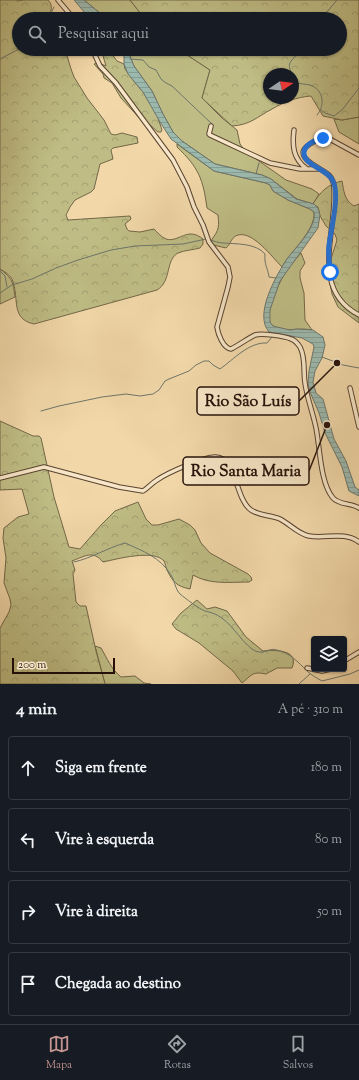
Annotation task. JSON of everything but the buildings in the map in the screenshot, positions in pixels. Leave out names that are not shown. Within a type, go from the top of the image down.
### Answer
[{"type":"street","points":[[58,0],[68,12]]},
{"type":"street","points":[[95,56],[100,66],[116,83],[173,160],[187,187],[209,242],[228,267],[230,277],[217,327],[218,333],[226,347],[231,349],[259,334],[286,337],[296,342],[303,356],[305,384],[316,432],[322,470],[327,487],[332,497],[336,501],[356,505],[359,508]]},
{"type":"street","points":[[211,126],[210,135],[265,161],[321,170]]},
{"type":"street","points":[[294,130],[292,145],[294,154],[300,164],[308,169]]},
{"type":"street","points":[[359,155],[328,138],[318,139],[306,146],[304,153],[308,162],[331,178],[334,187],[334,218],[329,245],[331,282],[338,298],[345,306],[359,315]]},
{"type":"street","points":[[350,388],[359,427]]},
{"type":"street","points":[[0,478],[44,467],[119,487],[143,491],[165,476],[216,456],[224,459],[228,463],[241,497],[252,511],[282,520],[306,535],[321,537],[343,536],[359,542]]},
{"type":"street","points":[[347,659],[359,652]]},
{"type":"street","points":[[307,668],[311,669]]},
{"type":"green space","points":[[0,0],[48,0],[50,2],[51,12],[12,12],[12,56],[67,56],[74,77],[87,98],[104,120],[111,134],[115,135],[122,133],[137,137],[138,143],[113,148],[111,150],[113,159],[100,164],[94,189],[75,200],[66,215],[68,220],[130,216],[131,219],[125,224],[129,231],[140,232],[154,229],[161,236],[171,240],[192,234],[203,239],[203,244],[200,248],[181,252],[174,256],[171,260],[165,281],[157,290],[34,324],[22,318],[17,308],[15,289],[12,280],[8,274],[0,269]]},
{"type":"green space","points":[[84,0],[130,0],[139,12],[99,12]]},
{"type":"green space","points":[[130,0],[359,0],[359,117],[342,120],[323,116],[311,96],[299,98],[299,68],[263,68],[263,104],[282,104],[244,124],[232,126],[202,98],[210,70],[189,56],[347,56],[347,12],[139,12]]},
{"type":"green space","points":[[103,56],[113,56],[117,61],[124,64],[125,69],[143,92],[157,115],[162,130],[161,132],[158,132],[149,124],[143,122],[121,98],[112,83],[104,78],[103,74],[94,64],[99,63],[106,66]]},
{"type":"green space","points":[[130,56],[189,56],[210,70],[202,98],[222,118],[237,130],[240,144],[249,154],[286,180],[312,189],[319,194],[313,204],[297,199],[271,179],[262,175],[215,164],[182,141],[173,132],[152,91],[134,66]]},
{"type":"green space","points":[[359,117],[359,144],[339,132],[334,119],[342,120]]},
{"type":"green space","points":[[177,144],[214,171],[266,183],[270,185],[273,191],[314,212],[314,219],[307,233],[282,267],[262,246],[250,237],[244,235],[236,236],[226,248],[209,244],[218,228],[218,215],[207,208],[204,189],[199,174],[190,161],[177,147]]},
{"type":"green space","points":[[342,181],[348,201],[354,206],[359,204],[359,323],[338,307],[332,294],[328,274],[337,240],[335,234],[326,226],[320,216],[318,207],[313,204],[325,189]]},
{"type":"green space","points":[[301,253],[305,263],[300,271],[300,278],[304,293],[305,320],[312,330],[287,330],[277,328],[270,322],[270,308],[283,276]]},
{"type":"green space","points":[[0,269],[8,275],[12,281],[15,297],[0,304]]},
{"type":"green space","points":[[0,421],[33,436],[39,436],[41,438],[54,497],[69,547],[80,549],[115,511],[138,502],[146,519],[152,525],[158,525],[179,519],[190,525],[195,530],[201,543],[210,553],[248,574],[252,580],[249,582],[213,582],[193,575],[190,589],[181,586],[173,580],[164,561],[159,557],[144,555],[103,562],[96,556],[89,555],[72,561],[75,570],[73,574],[76,602],[80,606],[86,606],[105,684],[0,684],[0,628],[9,612],[11,605],[4,583],[6,558],[3,538],[4,528],[18,517],[29,514],[22,489],[0,490]]},
{"type":"green space","points":[[197,600],[207,609],[215,607],[227,611],[246,637],[263,651],[279,651],[289,654],[294,662],[292,668],[277,668],[266,674],[255,673],[242,683],[233,671],[199,643],[176,629],[172,624],[181,613]]},
{"type":"green space","points":[[95,646],[101,648],[112,667],[121,677],[135,676],[144,683],[151,684],[105,684]]},
{"type":"shaded area","points":[[74,0],[84,0],[99,12],[84,12]]},
{"type":"shaded area","points":[[124,56],[130,56],[134,66],[152,91],[173,132],[182,141],[215,164],[262,175],[271,179],[296,199],[314,204],[318,208],[320,215],[318,228],[280,281],[270,310],[270,322],[273,326],[290,330],[313,330],[323,337],[325,345],[322,358],[315,371],[313,382],[316,393],[323,399],[334,439],[346,461],[355,487],[359,490],[359,496],[349,491],[342,467],[325,433],[319,413],[310,392],[308,384],[314,347],[313,344],[302,338],[269,332],[265,325],[265,307],[276,277],[285,262],[308,232],[312,225],[314,212],[273,191],[270,185],[266,183],[214,171],[171,139],[143,92],[128,74],[124,64]]},
{"type":"waterway","points":[[327,12],[337,0]]},
{"type":"waterway","points":[[52,12],[54,7]]},
{"type":"waterway","points":[[0,59],[12,53]]},
{"type":"waterway","points":[[290,68],[290,63],[296,56]]},
{"type":"waterway","points":[[130,59],[143,60],[149,67],[156,70],[161,79],[172,86],[212,124]]},
{"type":"waterway","points":[[299,83],[310,85],[318,90],[322,98],[322,107],[317,115]]},
{"type":"waterway","points":[[321,110],[334,116],[342,110],[359,88]]},
{"type":"waterway","points":[[256,174],[259,163]]},
{"type":"waterway","points":[[0,293],[12,285],[32,279],[78,260],[111,250],[135,246],[183,244],[206,239]]},
{"type":"waterway","points":[[210,240],[221,243],[246,245],[261,250],[265,254],[269,277],[276,278]]},
{"type":"waterway","points":[[0,271],[5,276],[7,287]]},
{"type":"waterway","points":[[41,411],[102,397],[126,394],[140,396],[153,394],[159,390],[165,381],[189,371],[204,361],[209,361],[220,369],[248,348],[260,343],[267,343],[272,337]]},
{"type":"waterway","points":[[322,357],[343,365],[359,368]]},
{"type":"waterway","points":[[74,562],[125,543],[145,552],[162,564],[171,575],[180,594],[199,608],[216,614],[222,618],[252,649],[259,652],[274,649],[282,651],[294,658],[310,674],[322,681],[350,674],[359,670]]},
{"type":"waterway","points":[[299,684],[310,674]]},
{"type":"place","name":"Rio São Luís","points":[[337,363]]},
{"type":"place","name":"Rio Santa Maria","points":[[327,425]]},
{"type":"route","points":[[323,138],[318,139],[306,146],[304,153],[308,162],[325,172],[333,181],[335,195],[334,218],[329,245],[330,272]]}]
